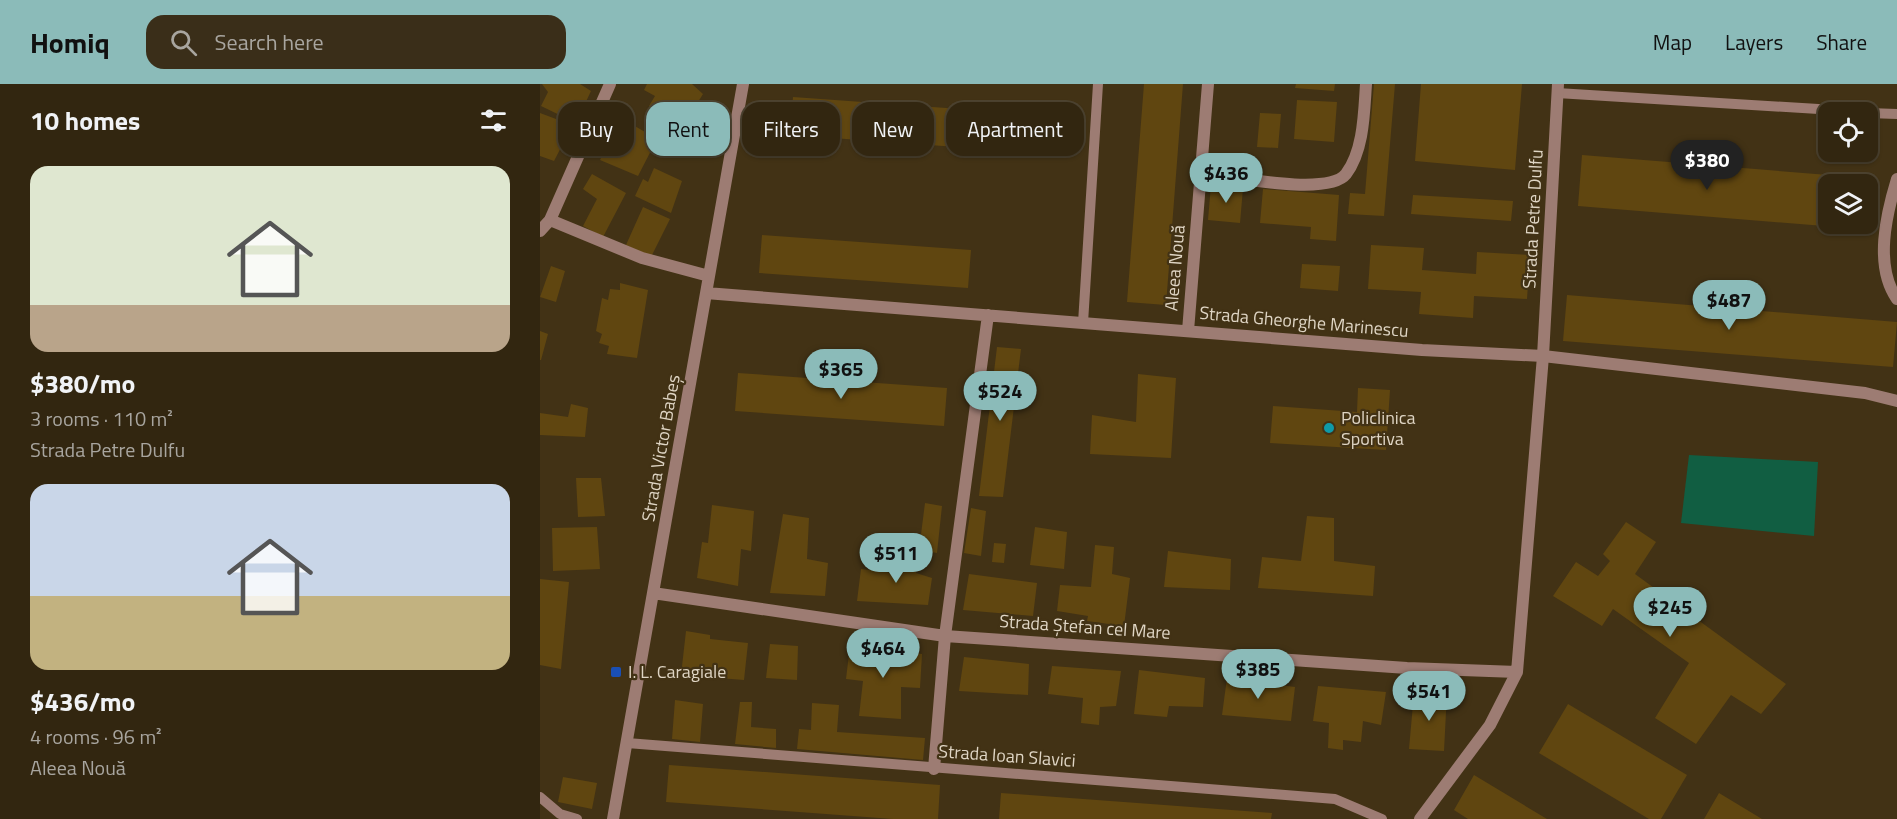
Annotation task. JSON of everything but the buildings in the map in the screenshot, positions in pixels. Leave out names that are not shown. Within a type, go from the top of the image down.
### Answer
[{"type":"street","points":[[540,231],[550,220],[610,84]]},
{"type":"street","name":"Strada Victor Babeș","points":[[613,819],[743,84]]},
{"type":"street","name":"Aleea Nouă","points":[[1188,331],[1208,84]]},
{"type":"street","points":[[1201,173],[1302,185],[1328,185],[1345,175],[1354,155],[1362,129],[1366,84]]},
{"type":"street","name":"Strada Petre Dulfu","points":[[1517,672],[1544,356],[1557,88]]},
{"type":"street","points":[[1897,179],[1889,207],[1884,251],[1890,290],[1897,299]]},
{"type":"street","points":[[550,220],[642,258],[709,276]]},
{"type":"street","name":"Strada Gheorghe Marinescu","points":[[706,293],[1422,350],[1544,356],[1865,393],[1897,401]]},
{"type":"street","points":[[934,769],[945,636],[988,315]]},
{"type":"street","name":"Strada Ștefan cel Mare","points":[[653,592],[945,636],[1407,668],[1517,672]]},
{"type":"street","points":[[1420,819],[1490,725],[1517,672]]},
{"type":"lane","points":[[1083,323],[1098,84]]},
{"type":"lane","points":[[1557,88],[1818,108]]},
{"type":"lane","points":[[1878,113],[1897,114]]},
{"type":"lane","name":"Strada Ioan Slavici","points":[[627,743],[1335,800],[1382,819]]},
{"type":"lane","points":[[540,797],[560,814],[577,819]]},
{"type":"green space","points":[[1689,455],[1818,462],[1814,536],[1681,523]]},
{"type":"place","name":"Policlinica Sportiva","points":[[1329,428]]},
{"type":"place","name":"I. L. Caragiale","points":[[616,672]]}]
